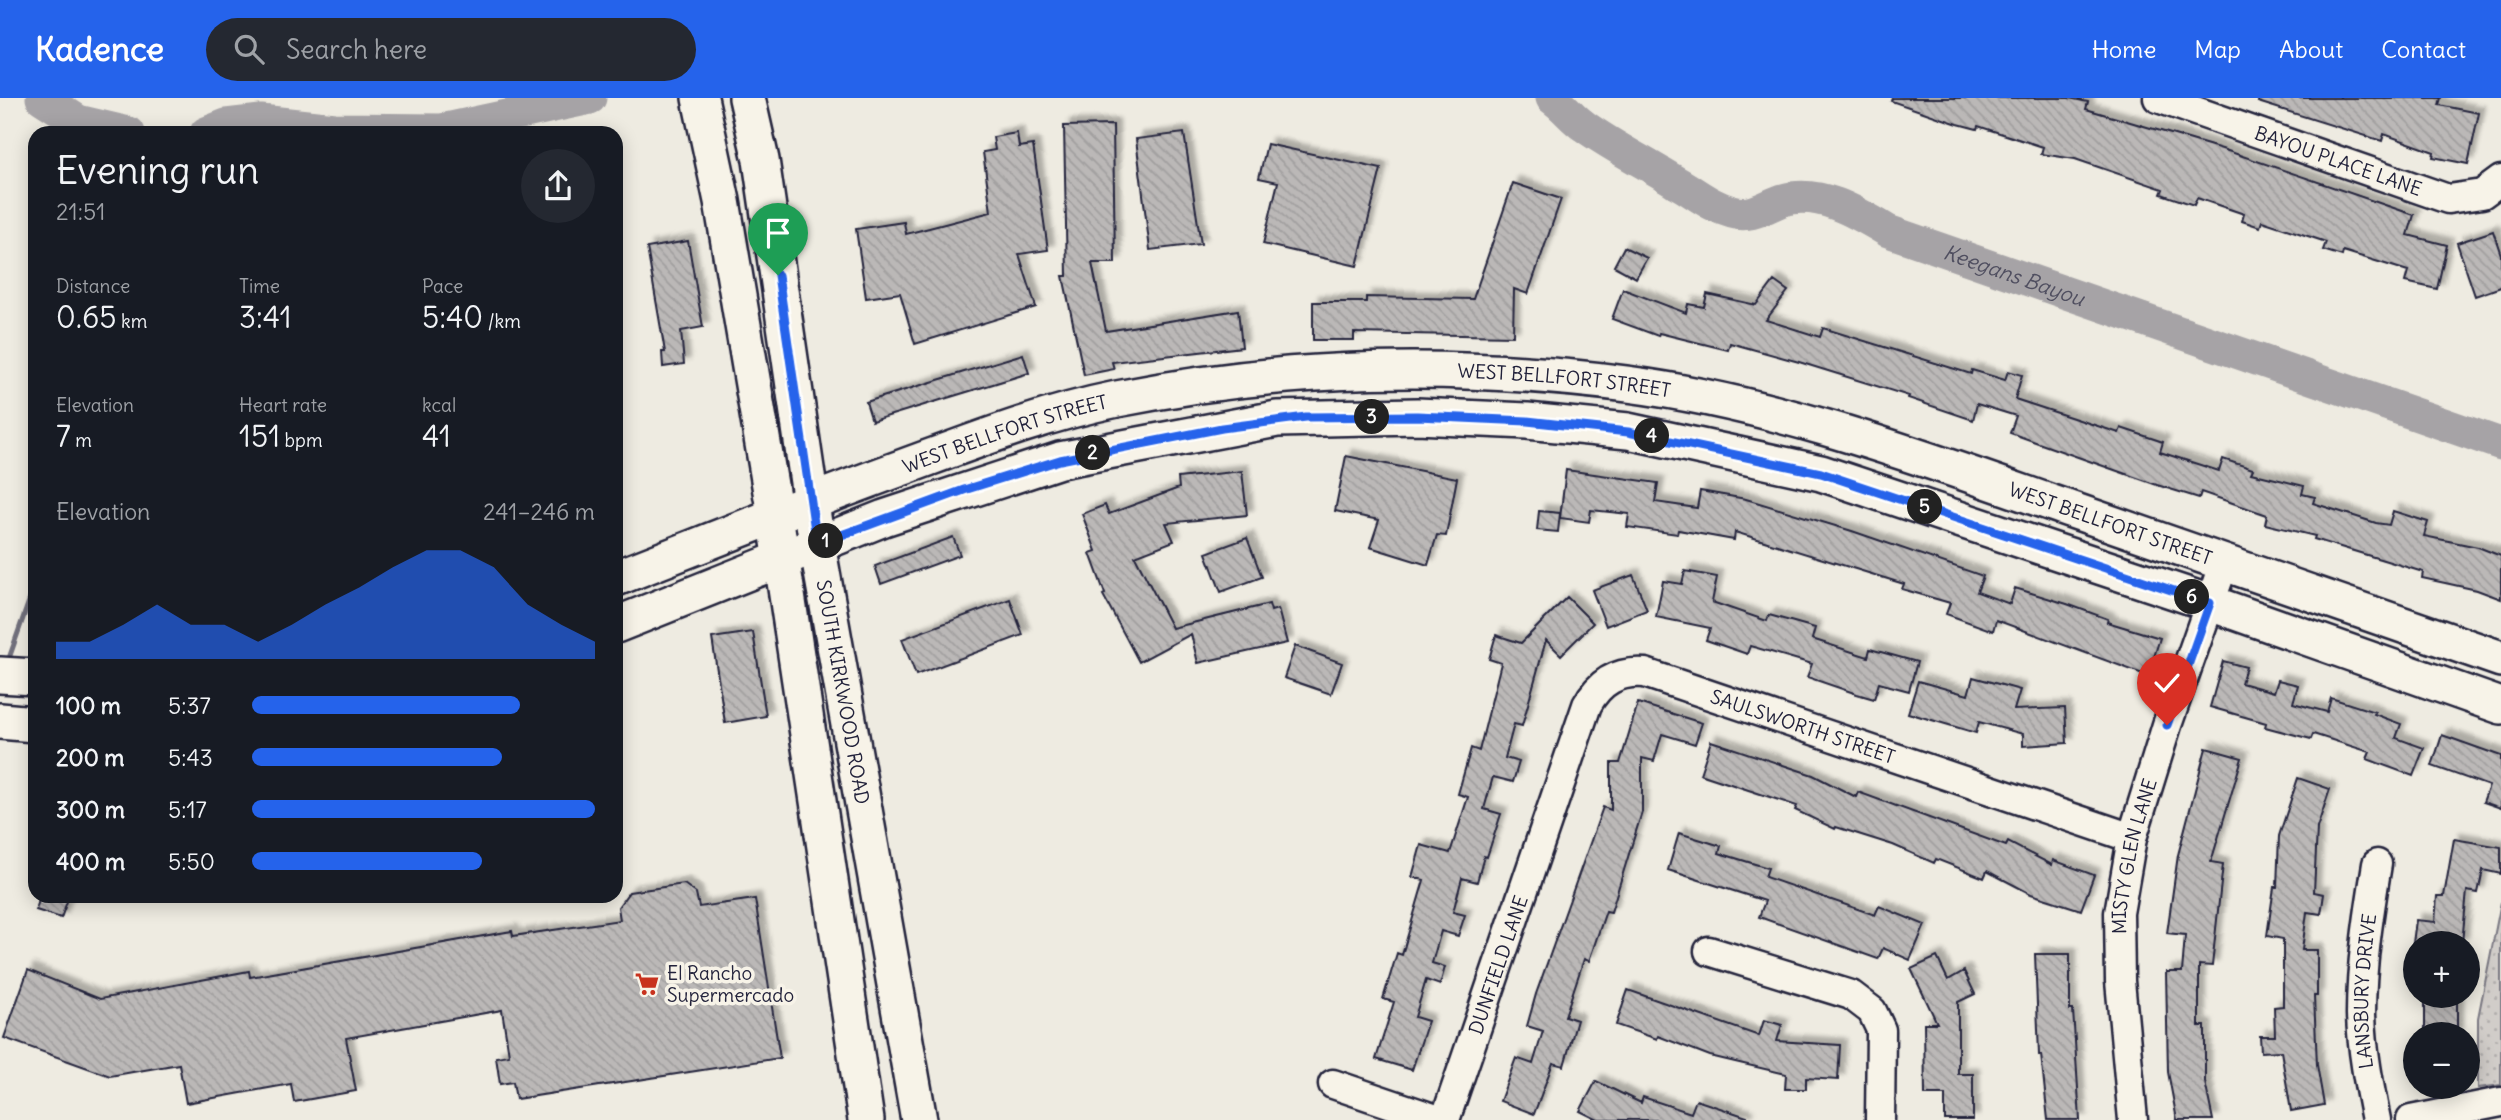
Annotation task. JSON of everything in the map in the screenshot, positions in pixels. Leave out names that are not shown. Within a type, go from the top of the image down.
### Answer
[{"type":"main road","name":"SOUTH KIRKWOOD ROAD","points":[[747,98],[765,192],[817,544],[919,1120]]},
{"type":"main road","name":"SOUTH KIRKWOOD ROAD","points":[[700,100],[722,201],[775,516],[866,1120]]},
{"type":"main road","points":[[722,201],[765,192]]},
{"type":"main road","name":"WEST BELLFORT STREET","points":[[623,575],[812,500],[979,439],[1115,399],[1307,371],[1416,368],[1630,385],[1720,402],[1831,430],[1940,464],[2501,659]]},
{"type":"main road","points":[[1527,421],[1531,376]]},
{"type":"main road","points":[[1712,448],[1720,402]]},
{"type":"main road","name":"WEST BELLFORT STREET","points":[[623,622],[817,544],[964,490],[1060,460],[1222,428],[1306,417],[1417,416],[1527,421],[1628,432],[1821,473],[2210,603],[2501,706]]},
{"type":"main road","points":[[0,675],[28,677]]},
{"type":"main road","points":[[0,721],[28,723]]},
{"type":"main road","points":[[843,962],[890,955]]},
{"type":"street","name":"BAYOU PLACE LANE","points":[[2158,98],[2448,199],[2491,187]]},
{"type":"street","name":"MISTY GLEN LANE","points":[[2133,1120],[2120,981],[2119,913],[2132,838],[2167,725],[2224,563]]},
{"type":"street","name":"SAULSWORTH STREET","points":[[1552,808],[1592,695],[1610,679],[1633,672],[1645,673],[2132,838]]},
{"type":"street","name":"DUNFIELD LANE","points":[[1445,1120],[1552,808]]},
{"type":"street","name":"LANSBURY DRIVE","points":[[2376,1120],[2365,1060],[2361,1014],[2365,951],[2377,864]]},
{"type":"street","points":[[1709,951],[1851,995],[1872,1011],[1881,1030],[1880,1120]]},
{"type":"street","points":[[1333,1084],[1439,1120]]},
{"type":"street","points":[[2411,1120],[2501,1102]]},
{"type":"shaded area","points":[[2501,902],[2501,1085],[2480,1088],[2480,1008]]},
{"type":"building","points":[[1892,98],[2069,98],[2088,102],[2086,109],[2222,149],[2414,215],[2408,235],[2447,245],[2437,289],[2405,282],[2408,271],[2343,251],[2342,256],[2323,250],[2326,242],[2262,221],[2260,227],[2242,221],[2244,214],[2197,198],[2194,205],[2161,194],[2163,189],[2075,159],[2041,154],[2043,147],[1978,126],[1977,129],[1958,124],[1891,101]]},
{"type":"building","points":[[2259,98],[2441,98],[2439,105],[2479,113],[2468,164],[2433,157],[2434,152],[2384,134],[2382,141],[2258,102]]},
{"type":"building","points":[[1113,125],[1115,263],[1092,263],[1106,331],[1238,310],[1242,347],[1112,362],[1114,369],[1084,375],[1063,276],[1067,276],[1064,126]]},
{"type":"building","points":[[1017,133],[1019,147],[1033,145],[1048,250],[1019,254],[1036,307],[915,344],[900,293],[866,298],[856,229],[904,222],[906,234],[991,212],[983,152],[995,150],[993,137]]},
{"type":"building","points":[[1184,133],[1201,244],[1150,250],[1136,139]]},
{"type":"building","points":[[1267,144],[1381,169],[1357,266],[1263,244],[1278,182],[1259,178]]},
{"type":"building","points":[[1513,183],[1561,199],[1528,294],[1514,289],[1513,336],[1354,333],[1354,340],[1313,340],[1313,302],[1366,302],[1366,297],[1473,299]]},
{"type":"building","points":[[2493,231],[2501,255],[2501,287],[2475,296],[2457,243]]},
{"type":"building","points":[[688,241],[703,327],[681,331],[684,364],[663,367],[662,352],[665,352],[647,248]]},
{"type":"building","points":[[1624,247],[1647,258],[1636,278],[1614,266]]},
{"type":"building","points":[[1774,281],[1788,291],[1766,320],[1820,337],[1823,328],[1971,374],[1972,370],[2005,380],[2008,371],[2022,375],[2015,399],[2119,433],[2121,428],[2163,442],[2160,452],[2219,471],[2223,459],[2253,469],[2251,473],[2304,486],[2302,494],[2315,497],[2313,503],[2376,523],[2389,525],[2393,511],[2428,522],[2424,536],[2478,547],[2501,556],[2501,599],[2477,590],[2422,578],[2423,572],[2314,539],[2315,536],[2265,524],[2267,515],[2201,492],[2199,498],[2157,485],[2010,433],[2016,416],[1977,404],[1973,420],[1908,398],[1909,396],[1799,362],[1730,343],[1728,350],[1659,333],[1658,336],[1612,319],[1623,289],[1686,313],[1688,304],[1704,307],[1707,294],[1756,305]]},
{"type":"building","points":[[1023,354],[1029,373],[872,421],[866,402]]},
{"type":"building","points":[[1346,456],[1457,478],[1446,536],[1437,535],[1428,565],[1370,547],[1379,520],[1335,511]]},
{"type":"building","points":[[1566,470],[1658,483],[1655,502],[1697,508],[1700,491],[1746,499],[1852,531],[1983,576],[1977,592],[2010,604],[2015,588],[2067,604],[2108,619],[2107,622],[2160,638],[2148,676],[1996,620],[1993,631],[1946,614],[1950,603],[1902,589],[1904,584],[1735,532],[1734,540],[1678,530],[1677,534],[1627,527],[1629,514],[1591,510],[1589,522],[1560,518]]},
{"type":"building","points":[[1242,471],[1247,515],[1166,523],[1174,541],[1135,556],[1172,628],[1269,604],[1271,611],[1278,609],[1287,643],[1198,663],[1191,634],[1139,662],[1103,595],[1105,594],[1090,553],[1096,551],[1082,514],[1105,505],[1109,514],[1179,488],[1178,478]]},
{"type":"building","points":[[1539,511],[1560,513],[1558,532],[1537,530]]},
{"type":"building","points":[[953,537],[960,555],[881,584],[875,566]]},
{"type":"building","points":[[1247,538],[1262,577],[1221,592],[1206,553]]},
{"type":"building","points":[[1685,571],[1717,577],[1712,602],[1767,621],[1769,615],[1815,628],[1812,639],[1868,657],[1870,649],[1917,662],[1909,691],[1879,683],[1874,699],[1807,677],[1812,664],[1750,646],[1747,654],[1706,640],[1710,628],[1656,617],[1663,581],[1682,584]]},
{"type":"building","points":[[1633,575],[1647,610],[1606,626],[1592,590]]},
{"type":"building","points":[[1567,597],[1593,623],[1561,655],[1546,640],[1522,726],[1514,724],[1505,758],[1519,762],[1513,782],[1493,777],[1484,809],[1501,814],[1487,857],[1484,856],[1477,882],[1462,878],[1453,912],[1465,915],[1458,936],[1441,931],[1432,963],[1445,967],[1440,985],[1426,980],[1415,1017],[1428,1021],[1412,1070],[1376,1059],[1394,1002],[1383,999],[1397,953],[1402,955],[1424,880],[1412,877],[1421,845],[1450,853],[1468,797],[1458,794],[1471,748],[1479,751],[1501,663],[1489,659],[1496,635],[1521,643]]},
{"type":"building","points":[[1010,599],[1023,635],[916,675],[902,639]]},
{"type":"building","points":[[753,632],[766,716],[725,723],[712,638]]},
{"type":"building","points":[[1295,646],[1342,663],[1331,694],[1284,678]]},
{"type":"building","points":[[2223,661],[2246,667],[2241,683],[2274,692],[2278,680],[2298,685],[2293,703],[2327,712],[2331,698],[2375,712],[2374,714],[2401,724],[2396,738],[2424,748],[2413,776],[2367,759],[2370,752],[2313,734],[2311,739],[2265,727],[2266,723],[2210,707]]},
{"type":"building","points":[[1973,677],[2020,690],[2014,710],[2065,708],[2067,743],[2023,746],[2023,734],[1979,722],[1976,733],[1908,713],[1918,681],[1968,695]]},
{"type":"building","points":[[1638,703],[1702,723],[1695,744],[1662,734],[1654,761],[1642,758],[1642,812],[1611,912],[1606,911],[1589,961],[1584,959],[1565,1016],[1577,1020],[1564,1066],[1553,1063],[1534,1114],[1500,1101],[1516,1058],[1533,1064],[1543,1031],[1527,1026],[1536,994],[1603,807],[1611,810],[1611,763],[1620,763]]},
{"type":"building","points":[[2442,735],[2501,756],[2501,808],[2483,802],[2489,786],[2432,766]]},
{"type":"building","points":[[1711,741],[1813,775],[1856,797],[1858,792],[2006,846],[2008,842],[2052,865],[2053,860],[2094,875],[2081,910],[2031,894],[1987,871],[1984,878],[1936,859],[1934,863],[1893,845],[1836,827],[1835,829],[1795,810],[1797,806],[1700,774]]},
{"type":"building","points":[[2206,748],[2242,758],[2211,862],[2223,864],[2212,966],[2199,965],[2199,1026],[2205,1026],[2205,1082],[2213,1120],[2177,1120],[2168,1072],[2166,972],[2182,972],[2185,935],[2167,933],[2178,855]]},
{"type":"building","points":[[2298,778],[2330,789],[2317,828],[2314,892],[2324,894],[2321,914],[2307,912],[2302,950],[2317,950],[2317,996],[2314,996],[2317,1065],[2324,1105],[2291,1111],[2281,1051],[2261,1052],[2260,1036],[2275,1036],[2274,1007],[2283,1006],[2283,939],[2267,936],[2274,887],[2277,887],[2279,836]]},
{"type":"building","points":[[1679,833],[1721,846],[1719,853],[1768,868],[1765,877],[1875,915],[1879,906],[1925,925],[1910,960],[1883,948],[1878,959],[1759,917],[1765,901],[1668,870]]},
{"type":"building","points":[[2454,839],[2501,847],[2501,874],[2483,870],[2478,893],[2467,891],[2463,931],[2415,931],[2416,920],[2435,922],[2437,896],[2444,896]]},
{"type":"building","points":[[684,884],[696,893],[699,907],[755,899],[780,1058],[516,1099],[513,1082],[500,1084],[496,1057],[509,1055],[502,1010],[346,1038],[356,1091],[294,1102],[291,1084],[186,1103],[179,1064],[110,1076],[4,1038],[28,970],[100,999],[249,971],[250,977],[512,931],[513,936],[620,920],[618,907],[629,892]]},
{"type":"building","points":[[38,903],[66,903],[61,918],[36,910]]},
{"type":"building","points":[[2035,954],[2070,954],[2070,1010],[2073,1010],[2080,1120],[2048,1120],[2039,1055]]},
{"type":"building","points":[[1937,957],[1948,980],[1964,971],[1975,994],[1958,1002],[1958,1074],[1973,1074],[1973,1120],[1945,1120],[1945,1095],[1925,1095],[1924,1023],[1937,1023],[1911,969]]},
{"type":"building","points":[[1628,990],[1759,1036],[1764,1020],[1782,1025],[1777,1041],[1840,1045],[1838,1080],[1806,1078],[1806,1089],[1785,1089],[1786,1074],[1710,1056],[1658,1036],[1657,1039],[1616,1025]]},
{"type":"building","points":[[2425,1008],[2457,1008],[2457,1022],[2425,1022]]},
{"type":"building","points":[[1596,1081],[1641,1103],[1643,1097],[1691,1113],[1696,1100],[1747,1117],[1747,1120],[1598,1120],[1580,1111]]},
{"type":"waterway","name":"Keegans Bayou","points":[[42,98],[78,121],[99,126]]},
{"type":"waterway","name":"Keegans Bayou","points":[[460,126],[590,98]]},
{"type":"waterway","name":"Keegans Bayou","points":[[1552,98],[1595,134],[1724,209],[1746,214],[1797,197],[1824,200],[1851,210],[1888,231],[2501,444]]},
{"type":"waterway","name":"Keegans Bayou","points":[[224,126],[261,121],[307,126]]},
{"type":"waterway","points":[[7,664],[28,604]]},
{"type":"place","name":"El Rancho Supermercado","points":[[647,984]]},
{"type":"route","points":[[778,275],[817,544],[964,490],[1060,460],[1277,419],[1417,416],[1527,421],[1628,432],[1821,473],[2210,603],[2167,725]]}]
